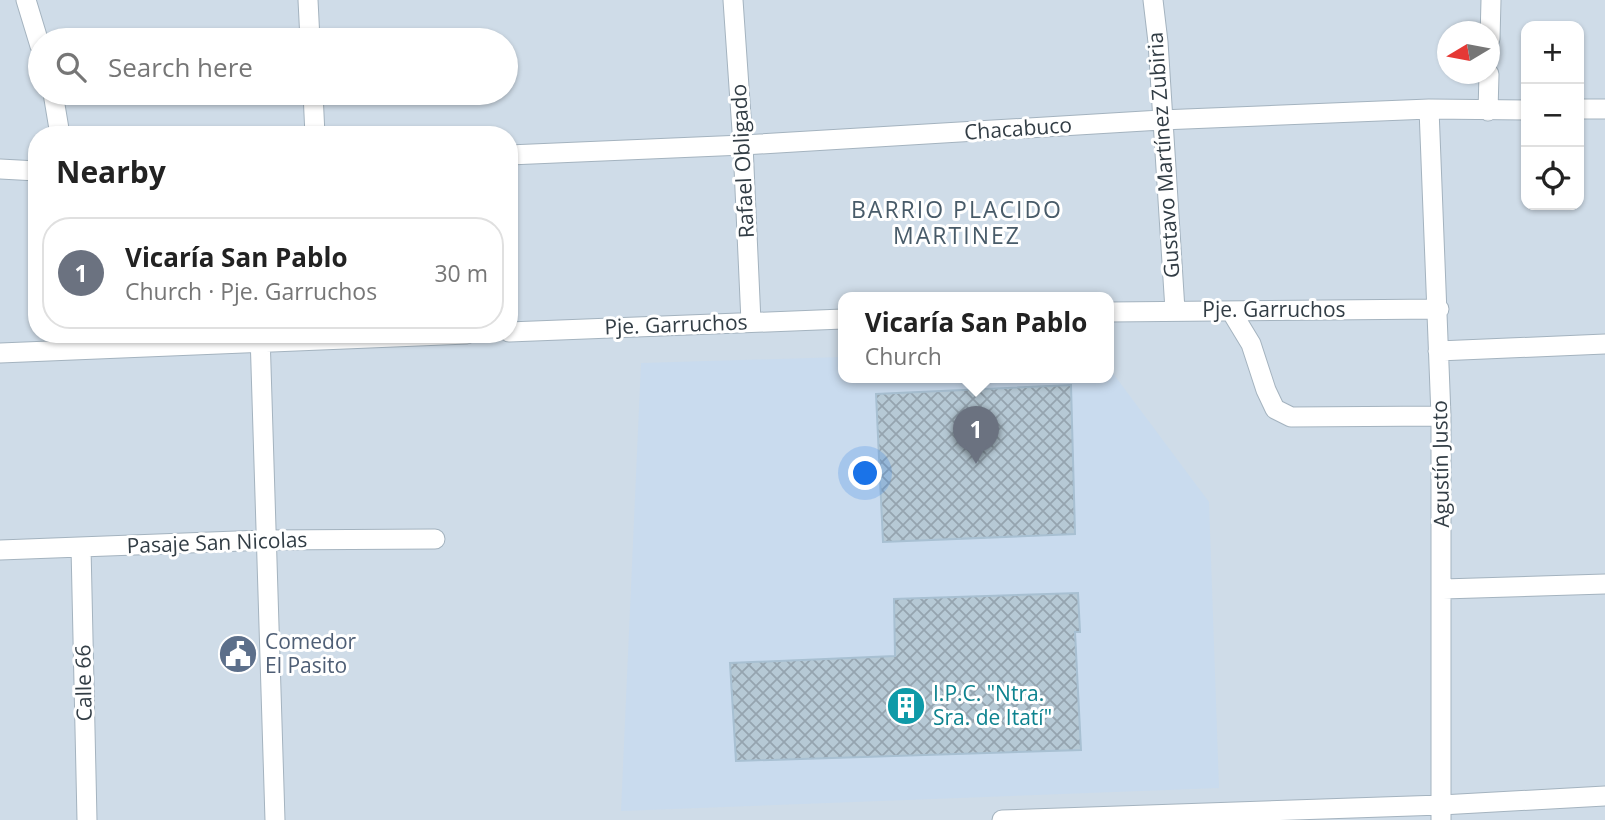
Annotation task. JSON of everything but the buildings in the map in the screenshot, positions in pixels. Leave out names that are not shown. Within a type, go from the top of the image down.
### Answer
[{"type":"street","points":[[26,0],[35,28]]},
{"type":"street","points":[[308,0],[309,28]]},
{"type":"street","name":"Rafael Obligado","points":[[733,0],[751,322]]},
{"type":"street","name":"Gustavo Martínez Zubiria","points":[[1153,0],[1175,310]]},
{"type":"street","points":[[1490,21],[1491,0]]},
{"type":"street","points":[[1488,111],[1489,84]]},
{"type":"street","points":[[55,105],[58,126]]},
{"type":"street","points":[[314,105],[315,126]]},
{"type":"street","name":"Chacabuco","points":[[518,155],[743,145],[1161,120],[1429,109],[1521,110]]},
{"type":"street","name":"Agustín Justo","points":[[1429,109],[1441,416],[1441,813]]},
{"type":"street","points":[[1584,109],[1605,109]]},
{"type":"street","points":[[0,169],[28,171]]},
{"type":"street","name":"Pje. Garruchos","points":[[1114,312],[1438,309]]},
{"type":"street","points":[[1231,310],[1251,344],[1275,409],[1291,416],[1441,416]]},
{"type":"street","name":"Pje. Garruchos","points":[[518,332],[838,319]]},
{"type":"street","points":[[0,353],[186,343]]},
{"type":"street","points":[[260,343],[275,820]]},
{"type":"street","points":[[1438,351],[1605,344]]},
{"type":"street","name":"Pasaje San Nicolas","points":[[0,550],[266,540],[435,539]]},
{"type":"street","name":"Calle 66","points":[[81,547],[86,820]]},
{"type":"street","points":[[1443,589],[1605,584]]},
{"type":"street","points":[[1002,820],[1441,813],[1605,796]]},
{"type":"shaded area","points":[[0,0],[1605,0],[1605,820],[0,820]]},
{"type":"shaded area","points":[[838,357],[838,383],[1114,383],[1114,375],[1209,502],[1219,788],[621,811],[641,363]]},
{"type":"place","name":"Vicaría San Pablo","points":[[976,464]]},
{"type":"place","name":"Comedor El Pasito","points":[[238,654]]},
{"type":"place","name":"I.P.C. \"Ntra. Sra. de Itatí\"","points":[[906,706]]},
{"type":"district","name":"BARRIO PLACIDO MARTINEZ","points":[[957,223]]}]
